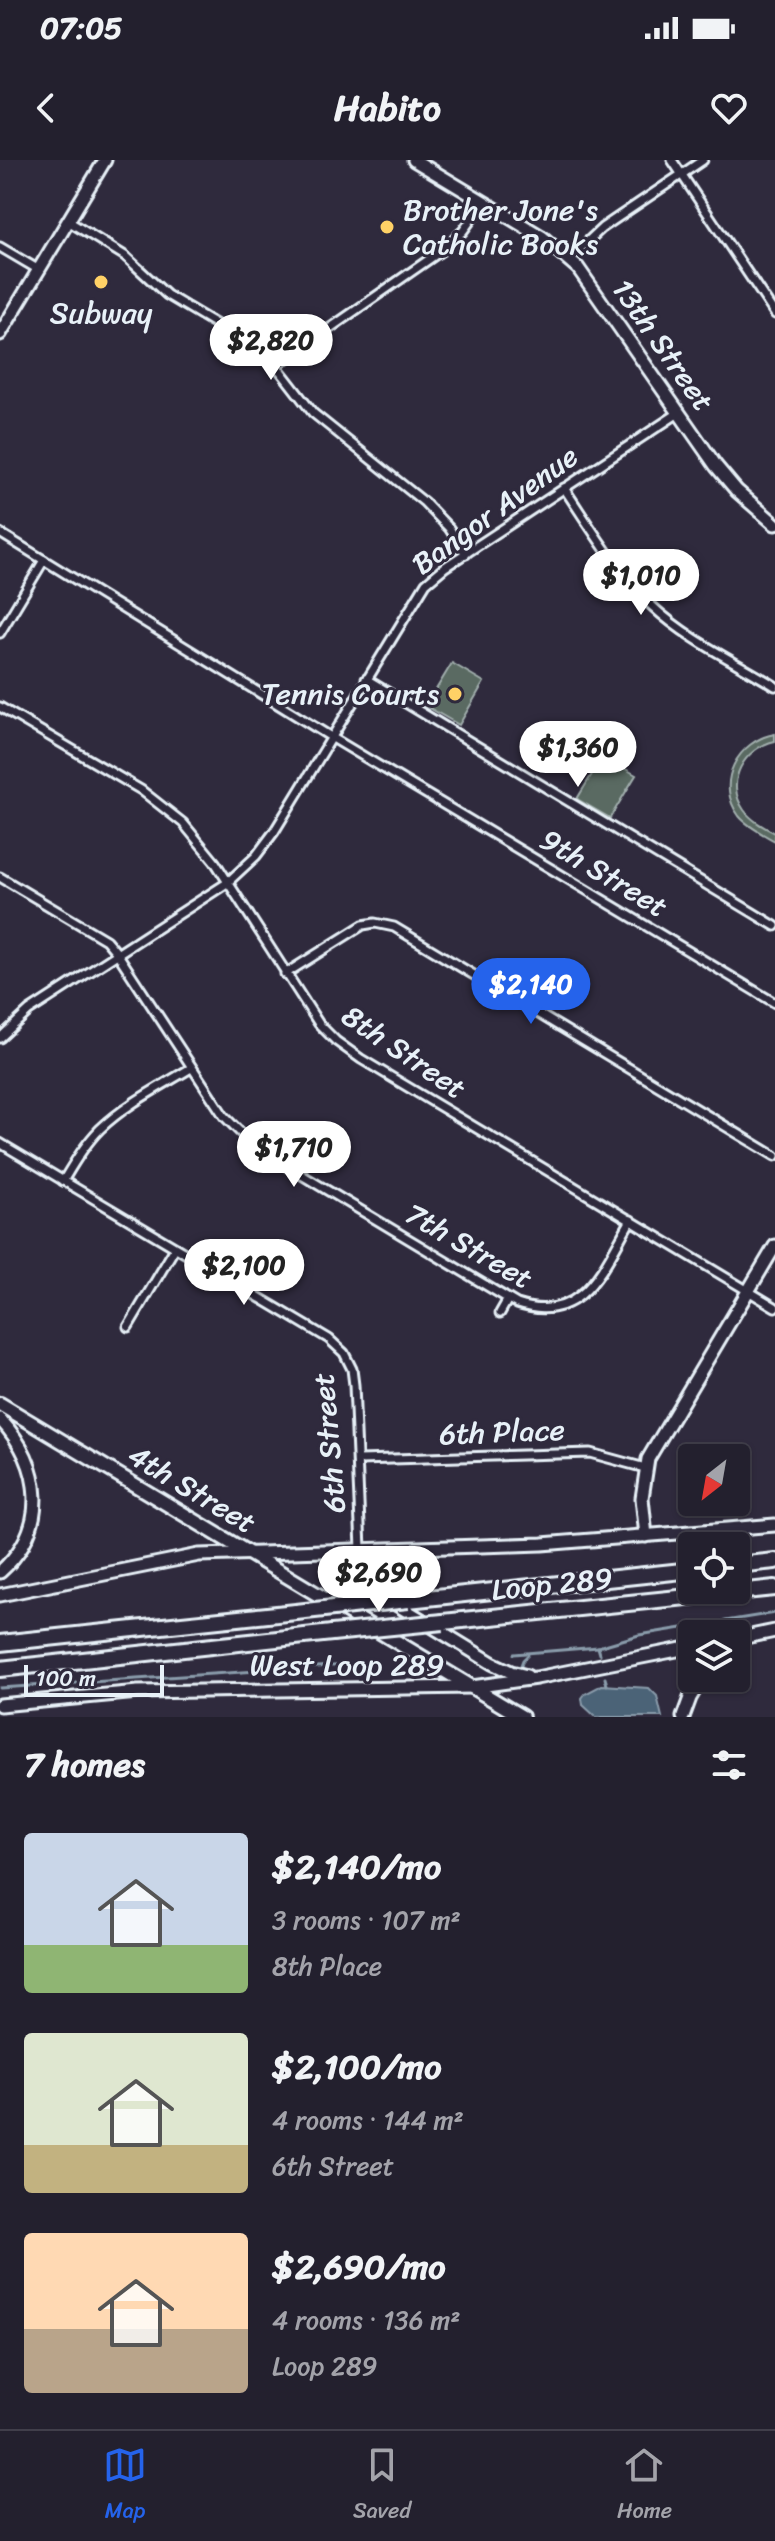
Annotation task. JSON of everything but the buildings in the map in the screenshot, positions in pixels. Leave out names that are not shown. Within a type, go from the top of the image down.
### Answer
[{"type":"highway","points":[[750,1564],[775,1561]]},
{"type":"highway","name":"Loop 289","points":[[0,1641],[678,1571]]},
{"type":"highway","name":"Loop 289","points":[[4,1669],[775,1588]]},
{"type":"main road","points":[[0,334],[105,160]]},
{"type":"main road","name":"13th Street","points":[[414,160],[542,237],[569,259],[594,288],[716,466],[737,491],[775,524]]},
{"type":"main road","points":[[646,1536],[642,1498],[645,1468],[653,1449],[775,1246]]},
{"type":"main road","name":"4th Street","points":[[0,1404],[522,1717]]},
{"type":"main road","points":[[0,1419],[26,1455],[36,1492],[30,1526],[14,1557],[0,1572]]},
{"type":"main road","points":[[0,1595],[186,1557],[453,1548],[775,1525]]},
{"type":"main road","points":[[453,1548],[383,1558],[370,1565],[365,1581],[368,1587],[492,1663],[536,1678]]},
{"type":"main road","points":[[750,1641],[769,1632]]},
{"type":"main road","name":"West Loop 289","points":[[0,1705],[138,1692],[472,1687],[536,1678],[678,1650]]},
{"type":"main road","points":[[683,1717],[694,1692]]},
{"type":"street","points":[[672,160],[775,314]]},
{"type":"street","points":[[569,259],[602,228],[703,160]]},
{"type":"street","points":[[277,365],[444,249],[463,231],[484,202]]},
{"type":"street","points":[[68,221],[125,256],[167,295],[255,345],[277,365],[313,413],[424,502],[449,528],[466,554]]},
{"type":"street","points":[[0,247],[39,270]]},
{"type":"street","name":"Bangor Avenue","points":[[0,1038],[29,1011],[227,883],[256,856],[274,832],[426,583],[680,412]]},
{"type":"street","points":[[564,488],[615,562],[651,605],[702,642],[775,686]]},
{"type":"street","name":"9th Street","points":[[0,533],[331,737],[775,1003]]},
{"type":"street","points":[[0,633],[44,560]]},
{"type":"street","points":[[366,679],[775,926]]},
{"type":"street","name":"8th Street","points":[[0,707],[164,806],[199,842],[319,1024],[348,1050],[775,1307]]},
{"type":"street","name":"7th Street","points":[[0,877],[106,940],[224,1116],[255,1147],[508,1299],[532,1309],[544,1310],[556,1309],[579,1299],[590,1288],[631,1220]]},
{"type":"street","points":[[285,974],[363,925],[375,923],[394,927],[775,1156]]},
{"type":"street","points":[[63,1181],[98,1131],[127,1107],[191,1068]]},
{"type":"street","name":"6th Street","points":[[0,1143],[329,1339],[344,1353],[352,1369],[354,1385],[361,1549]]},
{"type":"street","points":[[128,1327],[175,1248]]},
{"type":"street","points":[[500,1313],[508,1299]]},
{"type":"street","name":"6th Place","points":[[359,1460],[590,1453],[645,1468]]},
{"type":"street","points":[[501,1456],[502,1469]]},
{"type":"green space","name":"Tennis Courts","points":[[452,663],[484,682],[459,725],[426,706]]},
{"type":"green space","points":[[775,734],[775,741],[754,751],[746,759],[740,768],[736,788],[744,810],[754,821],[775,833],[775,841],[739,816],[729,790],[734,765],[741,754],[750,745]]},
{"type":"green space","points":[[603,756],[636,775],[610,818],[577,799]]},
{"type":"water","points":[[602,1685],[649,1688],[657,1696],[662,1717],[596,1717],[583,1705],[582,1698]]},
{"type":"waterway","points":[[600,1654],[598,1647],[639,1635],[775,1613]]},
{"type":"waterway","points":[[514,1654],[598,1647]]},
{"type":"waterway","points":[[520,1668],[528,1655]]},
{"type":"waterway","points":[[0,1688],[362,1664]]},
{"type":"waterway","points":[[605,1678],[607,1685]]},
{"type":"place","name":"Brother Jone's Catholic Books","points":[[387,227]]},
{"type":"place","name":"Subway","points":[[101,282]]},
{"type":"place","name":"Tennis Courts","points":[[455,694]]}]
